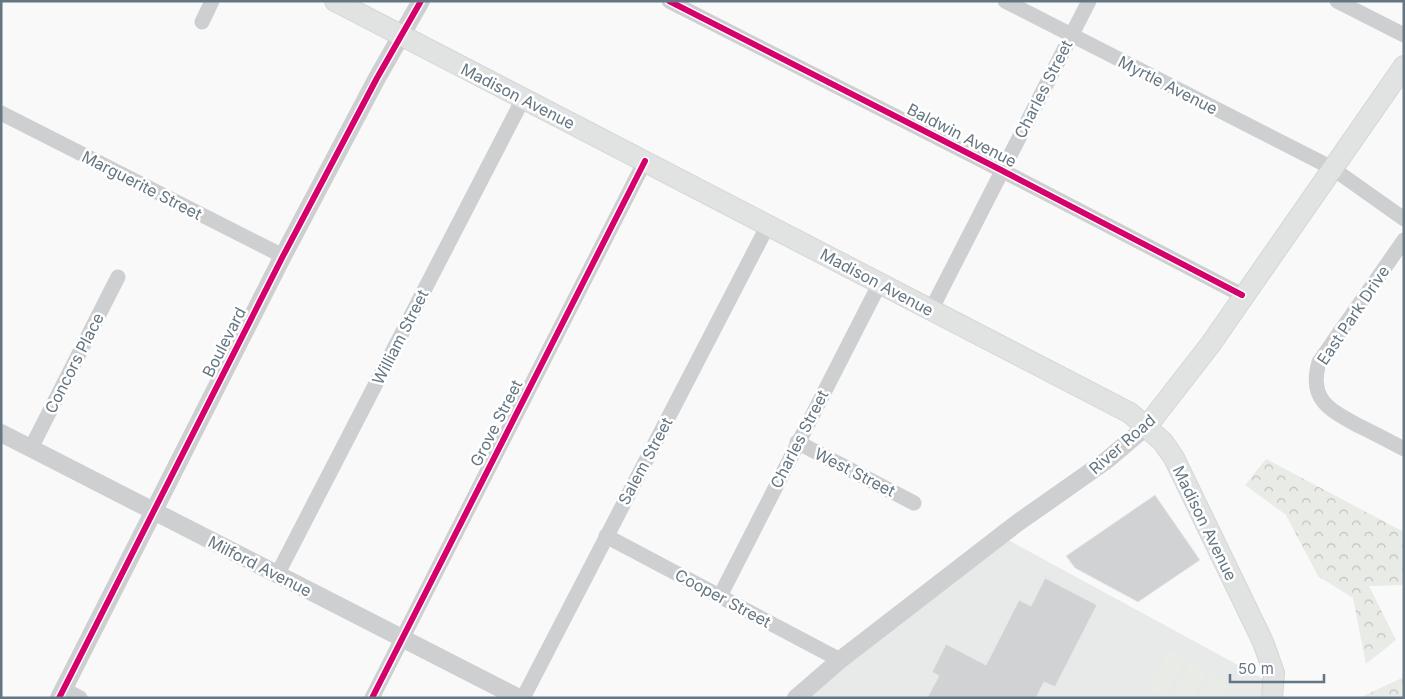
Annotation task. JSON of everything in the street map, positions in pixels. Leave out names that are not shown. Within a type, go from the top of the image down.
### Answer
[{"type":"main road","name":"Madison Avenue","points":[[335,1],[1111,402],[1147,426],[1174,458],[1263,642],[1274,673],[1272,698]]},
{"type":"main road","name":"River Road","points":[[1147,426],[1206,351],[1242,295],[1404,66]]},
{"type":"street","points":[[202,22],[212,1]]},
{"type":"street","name":"Boulevard","points":[[61,693],[283,256],[421,1]]},
{"type":"street","name":"Baldwin Avenue","points":[[669,1],[1242,295]]},
{"type":"street","name":"Myrtle Avenue","points":[[1005,1],[1332,168],[1404,219]]},
{"type":"street","name":"Charles Street","points":[[930,310],[1088,1]]},
{"type":"street","points":[[1337,1],[1404,35]]},
{"type":"street","name":"William Street","points":[[277,575],[523,99]]},
{"type":"street","name":"Marguerite Street","points":[[1,113],[283,256]]},
{"type":"street","name":"Grove Street","points":[[372,698],[645,161]]},
{"type":"street","name":"Salem Street","points":[[521,698],[768,225]]},
{"type":"street","name":"East Park Drive","points":[[1404,240],[1319,362],[1316,378],[1319,394],[1332,411],[1404,449]]},
{"type":"street","name":"Concors Place","points":[[31,448],[118,277]]},
{"type":"street","name":"Charles Street","points":[[720,596],[796,442],[880,283]]},
{"type":"street","name":"River Road","points":[[796,698],[840,660],[1016,524],[1107,460],[1147,426]]},
{"type":"street","name":"Milford Avenue","points":[[1,433],[521,698]]},
{"type":"street","name":"West Street","points":[[796,442],[914,502]]},
{"type":"street","name":"Cooper Street","points":[[606,536],[840,660]]},
{"type":"street","points":[[61,693],[80,698]]},
{"type":"shaded area","points":[[1001,536],[1273,684],[1272,698],[796,698]]},
{"type":"green space","points":[[1266,459],[1404,532],[1404,585],[1369,586],[1396,640],[1366,664],[1353,598],[1318,576],[1286,515],[1245,485]]},
{"type":"green space","points":[[1169,649],[1187,658],[1165,698],[1147,688]]},
{"type":"green space","points":[[1191,661],[1208,670],[1193,698],[1170,698]]},
{"type":"green space","points":[[1212,673],[1229,683],[1221,698],[1198,698]]},
{"type":"green space","points":[[1404,677],[1404,698],[1359,698]]},
{"type":"building","points":[[1155,495],[1200,560],[1138,602],[1075,568],[1066,556]]},
{"type":"building","points":[[1045,578],[1097,605],[1055,687],[1044,682],[1036,698],[927,698],[939,676],[932,672],[946,644],[986,665],[1019,600],[1031,606]]},
{"type":"cycle path","points":[[59,698],[283,256],[377,78],[421,1]]},
{"type":"cycle path","points":[[669,1],[1242,295]]},
{"type":"cycle path","points":[[372,698],[645,161]]}]
